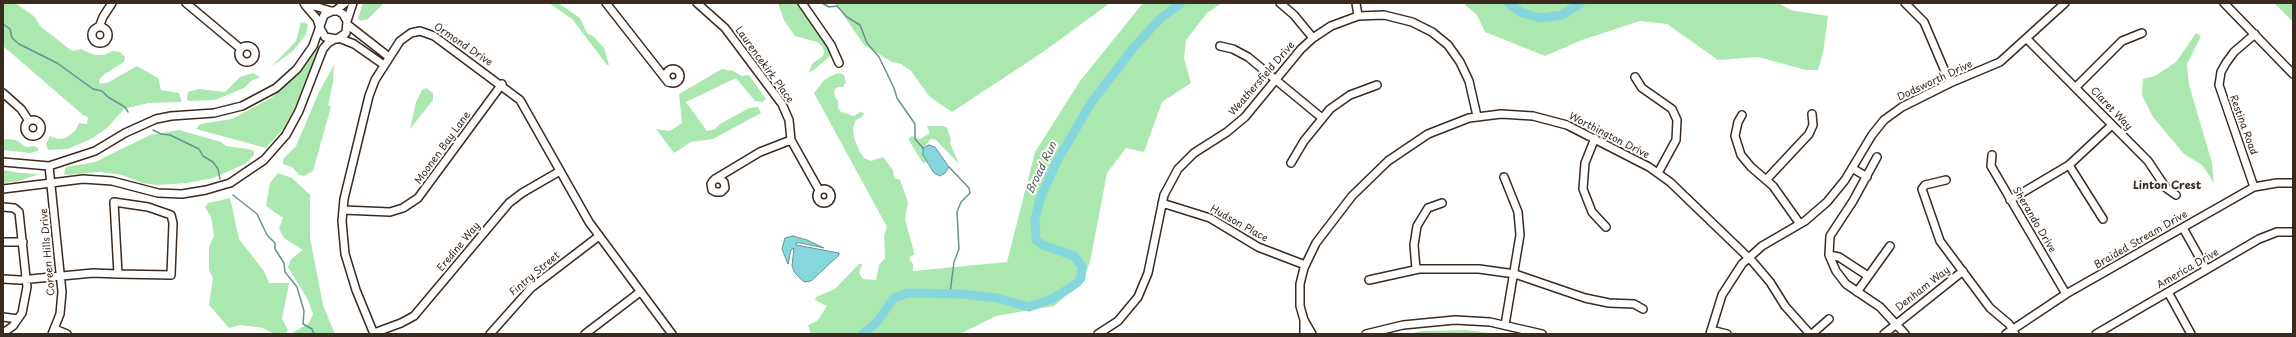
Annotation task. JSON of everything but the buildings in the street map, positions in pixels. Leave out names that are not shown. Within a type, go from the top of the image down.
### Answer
[{"type":"street","points":[[99,27],[102,17],[112,3]]},
{"type":"street","points":[[186,3],[241,49]]},
{"type":"street","points":[[304,3],[343,14],[348,23],[390,57]]},
{"type":"street","points":[[304,3],[315,16],[325,37],[337,39],[357,46],[384,65]]},
{"type":"street","points":[[3,162],[49,166],[95,151],[125,133],[156,119],[227,111],[254,101],[276,88],[296,69],[311,50],[324,15],[346,3]]},
{"type":"street","points":[[3,189],[51,182],[100,180],[144,190],[172,194],[199,192],[230,183],[253,170],[273,152],[283,140],[299,111],[321,52],[328,43],[346,33],[352,3]]},
{"type":"street","points":[[606,3],[668,82]]},
{"type":"street","name":"Laurencekirk Place","points":[[697,3],[725,28],[782,104],[789,120],[791,140],[819,190]]},
{"type":"street","points":[[802,3],[831,45],[839,63]]},
{"type":"street","points":[[1280,3],[1294,15],[1313,38]]},
{"type":"street","points":[[1356,3],[1358,16]]},
{"type":"street","points":[[1905,3],[1924,22],[1950,83]]},
{"type":"street","name":"Dodsworth Drive","points":[[1710,332],[1725,290],[1734,274],[1748,258],[1771,240],[1800,224],[1828,202],[1852,168],[1872,135],[1884,120],[1902,107],[1950,83],[2000,62],[2027,39],[2064,3]]},
{"type":"street","points":[[2224,3],[2293,74]]},
{"type":"street","name":"Weathersfield Drive","points":[[1098,334],[1118,322],[1138,297],[1148,273],[1162,203],[1172,177],[1185,161],[1237,124],[1313,38],[1331,26],[1358,16],[1384,15],[1403,19],[1422,26],[1441,39],[1454,53],[1465,71],[1477,116]]},
{"type":"street","name":"Ormond Drive","points":[[374,334],[356,290],[345,254],[343,210],[346,187],[368,96],[375,80],[384,65],[406,36],[417,31],[428,32],[502,84],[525,107],[560,171],[599,236],[672,334]]},
{"type":"street","points":[[2076,87],[2122,41],[2142,33]]},
{"type":"street","name":"Restina Road","points":[[2254,187],[2219,85],[2221,72],[2226,63],[2234,52],[2255,34]]},
{"type":"street","name":"Claret Way","points":[[2027,39],[2148,161],[2166,188],[2176,195]]},
{"type":"street","points":[[1220,46],[1241,52],[1322,118]]},
{"type":"street","points":[[1635,76],[1642,88],[1672,109],[1678,120],[1676,140],[1658,173]]},
{"type":"street","name":"Moonen Bay Lane","points":[[343,210],[390,212],[403,208],[418,198],[502,84]]},
{"type":"street","points":[[1291,163],[1304,141],[1322,118],[1345,98],[1377,85]]},
{"type":"street","points":[[3,93],[21,109],[29,121]]},
{"type":"street","name":"Worthington Drive","points":[[1304,334],[1304,320],[1300,297],[1305,265],[1316,243],[1348,202],[1382,166],[1400,151],[1428,134],[1455,122],[1477,116],[1514,114],[1538,116],[1567,125],[1595,138],[1658,173],[1683,192],[1748,258],[1770,282],[1785,306],[1811,334]]},
{"type":"street","points":[[1766,180],[1809,134],[1813,125],[1812,114]]},
{"type":"street","points":[[1742,115],[1736,128],[1737,148],[1745,162],[1779,193],[1800,224]]},
{"type":"street","points":[[2010,200],[2069,165],[2112,125]]},
{"type":"street","points":[[1595,138],[1584,163],[1583,189],[1592,212],[1606,227]]},
{"type":"street","points":[[715,179],[760,152],[791,140]]},
{"type":"street","name":"Sherando Drive","points":[[1992,155],[1992,166],[2010,200],[2066,294]]},
{"type":"street","points":[[1877,157],[1830,236],[1829,255],[1840,278],[1857,292],[1880,307],[1905,334]]},
{"type":"street","points":[[2069,165],[2103,219]]},
{"type":"street","name":"Coreen Hills Drive","points":[[49,166],[61,276],[62,302],[53,331]]},
{"type":"street","points":[[1852,168],[1866,177]]},
{"type":"street","name":"Eredine Way","points":[[374,334],[414,316],[509,203],[522,193],[560,171]]},
{"type":"street","points":[[1504,176],[1515,201],[1520,222],[1520,244],[1505,325]]},
{"type":"street","points":[[1946,180],[1925,185],[1922,191],[1940,241],[1990,308],[2014,332]]},
{"type":"street","name":"Braided Stream Drive","points":[[2006,334],[2014,332],[2066,294],[2254,187],[2277,183],[2293,183]]},
{"type":"street","points":[[3,279],[26,280],[93,273],[118,274],[171,275],[173,223],[171,215],[148,207],[114,202],[118,274]]},
{"type":"street","name":"Hudson Place","points":[[1162,203],[1210,218],[1258,247],[1305,265]]},
{"type":"street","points":[[1416,269],[1414,245],[1417,226],[1428,208],[1442,203]]},
{"type":"street","points":[[3,207],[14,208],[19,212],[26,280],[26,298],[18,319],[3,334]]},
{"type":"street","points":[[2182,228],[2206,269]]},
{"type":"street","name":"America Drive","points":[[2096,334],[2259,239],[2277,232],[2293,232]]},
{"type":"street","name":"Fintry Street","points":[[490,334],[532,288],[599,236]]},
{"type":"street","points":[[3,242],[22,242]]},
{"type":"street","points":[[1857,292],[1890,246]]},
{"type":"street","points":[[1829,255],[1839,257],[1868,276]]},
{"type":"street","points":[[1369,280],[1416,269],[1461,268],[1515,274],[1585,298],[1609,303],[1634,304],[1643,309]]},
{"type":"street","name":"Denham Way","points":[[1884,334],[1963,271]]},
{"type":"street","points":[[585,334],[640,292]]},
{"type":"street","points":[[2168,292],[2191,334]]},
{"type":"street","points":[[3,317],[18,319]]},
{"type":"street","points":[[1811,334],[1829,319]]},
{"type":"street","name":"Worthington Drive","points":[[1304,320],[1312,334]]},
{"type":"street","points":[[1366,334],[1403,325],[1438,320],[1473,320],[1505,325],[1542,334]]},
{"type":"street","points":[[53,331],[67,334]]},
{"type":"street","points":[[1710,332],[1727,334]]},
{"type":"green space","points":[[3,3],[15,3],[35,17],[40,26],[72,51],[80,49],[95,55],[104,55],[113,51],[120,52],[125,57],[124,62],[103,75],[99,80],[100,84],[109,82],[137,66],[158,78],[161,90],[179,93],[182,102],[148,103],[124,109],[107,128],[93,138],[68,149],[48,150],[46,144],[50,136],[58,139],[66,138],[75,131],[79,123],[87,124],[88,117],[83,115],[3,46]]},
{"type":"green space","points":[[363,3],[384,3],[368,19],[360,21],[358,18]]},
{"type":"green space","points":[[549,3],[558,3],[580,18],[587,33],[594,37],[604,48],[609,65],[607,65],[572,19]]},
{"type":"green space","points":[[778,3],[799,3],[830,50],[830,56],[814,70],[809,72],[812,64],[823,56],[824,51],[822,46],[817,42],[795,36],[784,20]]},
{"type":"green space","points":[[835,3],[1110,3],[1043,52],[952,112],[929,96],[911,71],[901,64],[892,62],[864,45]]},
{"type":"green space","points":[[1143,3],[1222,3],[1207,13],[1186,40],[1184,58],[1191,83],[1162,102],[1144,152],[1126,148],[1107,173],[1090,262],[1082,282],[1054,306],[996,316],[960,334],[811,334],[808,325],[817,321],[827,306],[815,300],[816,297],[835,289],[859,264],[862,264],[859,273],[863,279],[876,280],[879,265],[885,258],[884,236],[887,227],[814,93],[824,80],[835,74],[840,73],[844,75],[846,82],[843,87],[838,87],[834,90],[835,97],[838,101],[838,107],[841,112],[854,116],[860,112],[864,113],[862,117],[856,120],[853,128],[854,138],[860,152],[864,158],[871,161],[883,157],[893,170],[894,178],[900,180],[908,202],[905,219],[914,252],[914,255],[910,256],[910,260],[913,264],[913,271],[1007,262],[1035,152],[1080,81]]},
{"type":"green space","points":[[1463,3],[1779,3],[1790,10],[1828,16],[1823,53],[1818,70],[1806,70],[1758,57],[1718,60],[1667,24],[1640,21],[1582,40],[1545,56],[1485,32],[1477,15]]},
{"type":"green space","points":[[2274,3],[2293,3],[2293,22]]},
{"type":"green space","points":[[301,22],[308,24],[306,34],[293,51],[271,67],[296,41]]},
{"type":"green space","points":[[2196,33],[2201,36],[2187,64],[2189,85],[2212,163],[2214,183],[2202,165],[2184,154],[2153,117],[2142,95],[2143,79],[2155,76],[2176,62]]},
{"type":"green space","points":[[317,46],[319,47],[296,105],[283,129],[266,148],[196,129],[200,124],[232,119],[271,98],[299,74]]},
{"type":"green space","points":[[334,65],[333,83],[328,105],[331,107],[313,171],[304,176],[299,175],[292,167],[283,164],[283,159],[296,146],[319,92]]},
{"type":"green space","points":[[722,69],[733,71],[742,76],[749,75],[766,99],[762,102],[755,101],[736,78],[686,102],[707,131],[715,129],[720,124],[749,108],[758,107],[761,113],[713,139],[691,142],[674,153],[656,129],[670,131],[682,123],[679,94]]},
{"type":"green space","points":[[253,73],[260,77],[251,81],[244,88],[215,100],[189,101],[187,99],[188,92],[199,89],[225,92],[240,77]]},
{"type":"green space","points":[[426,88],[433,93],[433,100],[410,129],[416,102],[422,90]]},
{"type":"green space","points":[[927,126],[943,126],[947,128],[951,139],[950,143],[959,164],[936,140],[931,139],[923,148],[927,162],[923,163],[908,139],[912,136],[920,139],[930,133]]},
{"type":"green space","points":[[179,130],[221,142],[226,146],[254,151],[254,155],[245,164],[213,178],[187,183],[157,185],[142,183],[122,175],[100,172],[64,174],[66,167],[95,162],[150,135]]},
{"type":"green space","points":[[3,140],[16,140],[26,147],[34,146],[38,148],[38,151],[30,153],[3,150]]},
{"type":"green space","points":[[3,170],[39,174],[19,181],[3,183]]},
{"type":"green space","points":[[278,173],[292,178],[310,195],[310,238],[323,305],[335,334],[291,334],[309,323],[313,314],[308,300],[288,267],[291,259],[303,250],[284,238],[279,229],[283,218],[266,206],[270,183]]},
{"type":"green space","points":[[230,198],[239,239],[264,271],[269,283],[289,283],[282,319],[288,330],[286,334],[274,334],[263,328],[240,325],[229,328],[209,305],[213,278],[209,270],[209,247],[214,236],[211,217],[205,207],[208,203]]},
{"type":"green space","points":[[1466,330],[1496,334],[1408,334],[1422,331]]},
{"type":"water","points":[[929,145],[935,147],[949,167],[945,173],[940,176],[934,173],[923,155],[923,148]]},
{"type":"water","points":[[793,236],[807,240],[824,248],[801,243],[796,243],[796,245],[839,253],[839,255],[811,281],[804,282],[795,273],[792,266],[794,248],[791,250],[788,264],[782,249],[785,238]]},
{"type":"waterway","points":[[822,3],[829,7],[837,6],[847,17],[860,25],[867,43],[879,57],[894,88],[897,98],[915,124],[915,139],[923,148]]},
{"type":"waterway","name":"Broad Run","points":[[863,334],[877,322],[894,298],[908,293],[961,294],[997,298],[1029,307],[1054,298],[1077,283],[1081,278],[1082,267],[1074,256],[1043,245],[1036,240],[1035,219],[1040,199],[1057,161],[1091,103],[1134,47],[1160,19],[1181,3]]},
{"type":"waterway","name":"Broad Run","points":[[1508,3],[1522,13],[1541,18],[1562,15],[1581,3]]},
{"type":"waterway","points":[[3,24],[10,29],[12,38],[19,44],[57,63],[93,89],[102,91],[108,97],[125,107],[128,112]]},
{"type":"waterway","points":[[153,130],[161,134],[170,135],[199,149],[203,156],[213,162],[218,169],[220,179]]},
{"type":"waterway","points":[[949,167],[969,188],[970,193],[961,202],[957,212],[959,249],[954,262],[950,293]]},
{"type":"waterway","points":[[233,195],[257,214],[267,235],[275,243],[275,249],[284,263],[285,272],[297,287],[304,311],[303,324],[312,329],[314,334]]},
{"type":"district","name":"Linton Crest","points":[[2167,186]]}]
